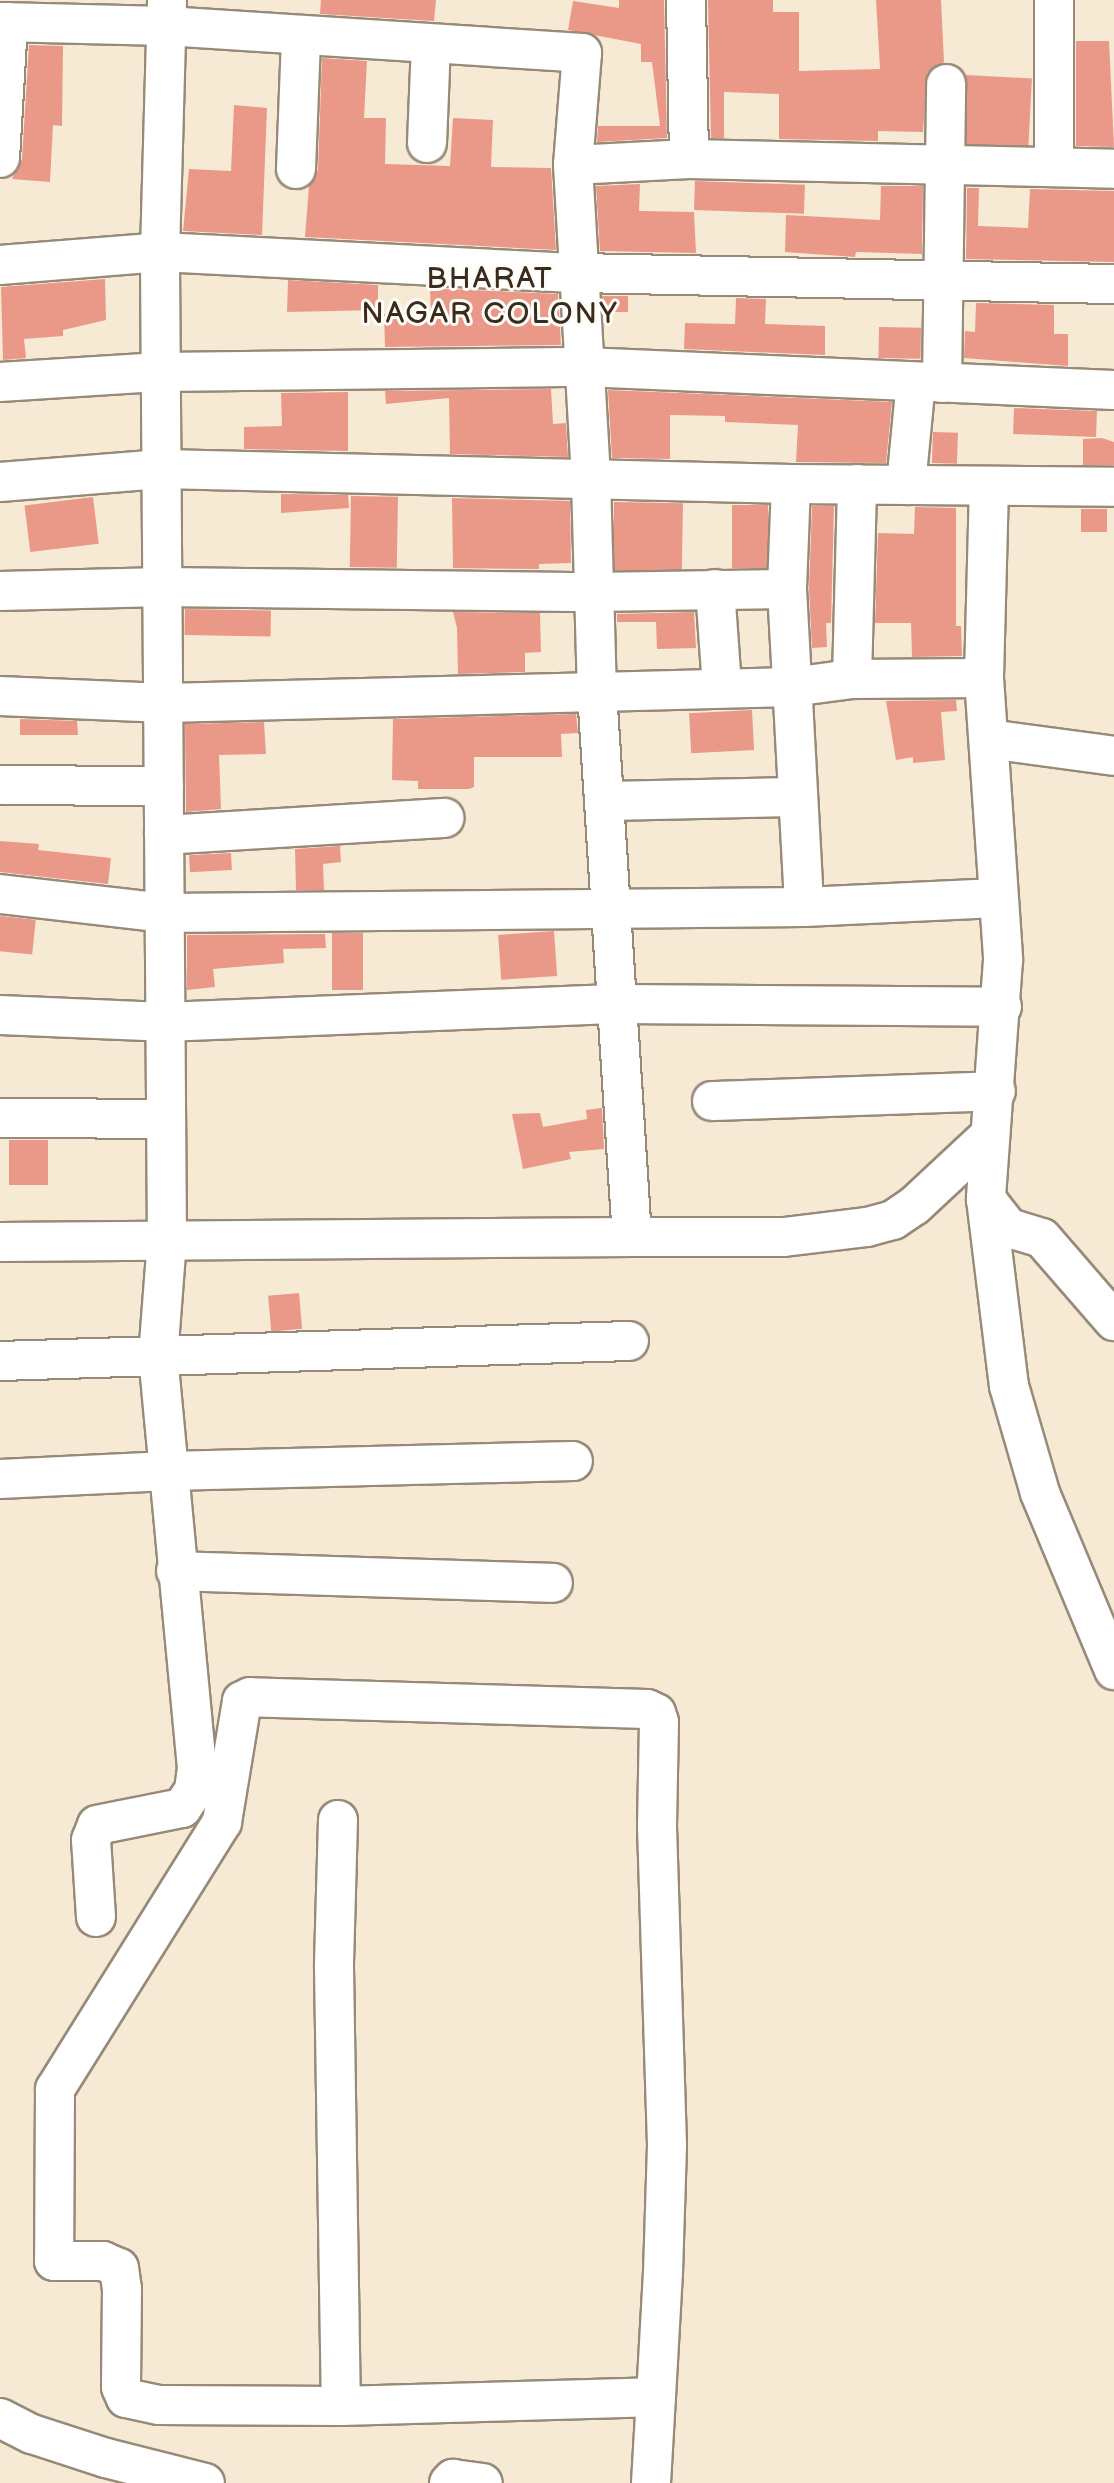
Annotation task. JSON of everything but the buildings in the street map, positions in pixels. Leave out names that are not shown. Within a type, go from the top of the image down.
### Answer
[{"type":"street","points":[[686,0],[689,159]]},
{"type":"street","points":[[1054,0],[1054,167]]},
{"type":"street","points":[[96,1917],[91,1840],[97,1825],[182,1808],[194,1790],[197,1768],[158,1357],[167,1241],[160,252],[166,13]]},
{"type":"street","points":[[0,158],[4,22],[166,13],[301,36],[582,53],[573,165],[591,480],[597,692],[632,1237]]},
{"type":"street","points":[[296,169],[301,36]]},
{"type":"street","points":[[427,143],[431,44]]},
{"type":"street","points":[[906,485],[929,382],[943,279],[946,84]]},
{"type":"street","points":[[573,165],[689,159],[1114,169]]},
{"type":"street","points":[[0,265],[160,252],[578,273],[1114,284]]},
{"type":"street","points":[[0,382],[161,372],[584,367],[1114,390]]},
{"type":"street","points":[[0,482],[162,469],[791,484],[1114,487]]},
{"type":"street","points":[[791,484],[787,589],[804,907]]},
{"type":"street","points":[[852,679],[857,484]]},
{"type":"street","points":[[989,486],[984,678],[1003,960],[986,1199],[1009,1386],[1040,1493],[1114,1670]]},
{"type":"street","points":[[0,591],[164,587],[593,592],[787,589]]},
{"type":"street","points":[[715,589],[722,686]]},
{"type":"street","points":[[0,696],[165,703],[722,686],[792,687],[852,679],[984,678]]},
{"type":"street","points":[[989,739],[1114,756]]},
{"type":"street","points":[[2,785],[164,786]]},
{"type":"street","points":[[604,801],[797,797]]},
{"type":"street","points":[[164,835],[444,818]]},
{"type":"street","points":[[0,894],[164,913],[804,907],[997,898]]},
{"type":"street","points":[[0,1015],[164,1022],[619,1004],[1002,1007]]},
{"type":"street","points":[[712,1101],[996,1091]]},
{"type":"street","points":[[0,1118],[166,1119]]},
{"type":"street","points":[[0,1242],[784,1237],[867,1227],[893,1220],[914,1206],[989,1136]]},
{"type":"street","points":[[986,1199],[1009,1228],[1042,1238],[1114,1321]]},
{"type":"street","points":[[0,1361],[629,1341]]},
{"type":"street","points":[[0,1479],[168,1471],[573,1461]]},
{"type":"street","points":[[176,1571],[553,1583]]},
{"type":"street","points":[[651,2483],[656,2397],[667,2145],[657,1826],[659,1722],[656,1713],[647,1709],[250,1697],[242,1701],[222,1822],[55,2089],[54,2261],[103,2261],[119,2268],[122,2289],[121,2387],[126,2398],[159,2405],[341,2406],[656,2397]]},
{"type":"street","points":[[338,1820],[334,1967],[341,2406]]},
{"type":"street","points":[[0,2418],[32,2434],[77,2449],[205,2483]]},
{"type":"street","points":[[449,2483],[453,2479],[483,2483]]},
{"type":"district","name":"BHARAT NAGAR COLONY","points":[[490,296]]}]
